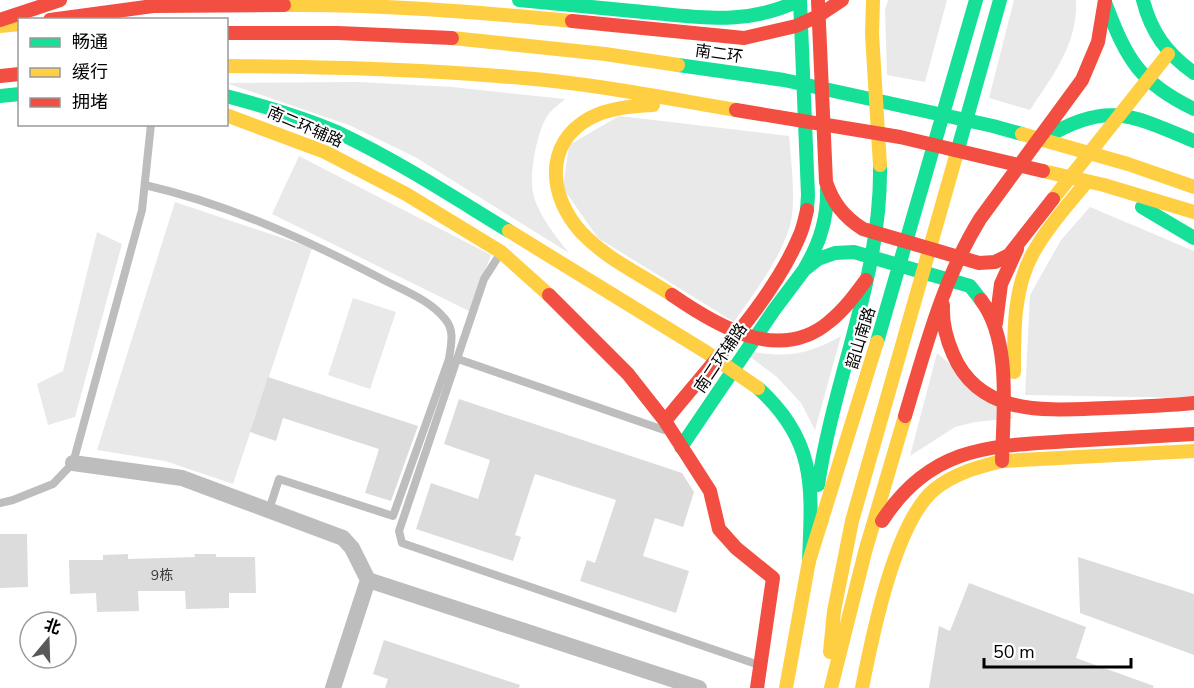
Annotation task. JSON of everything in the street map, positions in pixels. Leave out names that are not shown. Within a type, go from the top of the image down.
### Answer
[{"type":"main road","points":[[10,2],[32,0]]},
{"type":"main road","points":[[0,20],[60,0]]},
{"type":"main road","points":[[519,0],[730,19],[769,14],[787,8],[800,0],[807,210],[800,236],[791,255],[754,311],[668,427]]},
{"type":"main road","points":[[804,270],[819,242],[827,217],[818,0]]},
{"type":"main road","points":[[65,18],[153,6],[351,4],[469,11],[744,38],[776,34],[803,25],[824,14],[842,0]]},
{"type":"main road","points":[[809,561],[820,461],[877,228],[880,195],[872,34],[873,0]]},
{"type":"main road","name":"韶山南路","points":[[786,688],[809,561],[892,292],[976,0]]},
{"type":"main road","points":[[826,688],[834,610],[852,521],[1000,0]]},
{"type":"main road","points":[[1143,0],[1152,28],[1168,54],[1173,72]]},
{"type":"main road","points":[[1105,1],[1128,58],[1142,77],[1162,93],[1194,109]]},
{"type":"main road","points":[[831,688],[865,552],[924,352],[946,289],[966,242],[1068,102],[1095,58],[1105,1]]},
{"type":"main road","points":[[0,26],[18,24]]},
{"type":"main road","points":[[0,31],[18,32]]},
{"type":"main road","name":"南二环","points":[[228,33],[338,33],[466,39],[604,54],[784,80],[993,126],[1128,164],[1194,187]]},
{"type":"main road","points":[[1120,127],[1168,54]]},
{"type":"main road","points":[[228,66],[382,68],[524,78],[601,87],[900,137],[1104,185],[1194,212]]},
{"type":"main road","points":[[1173,72],[1194,72]]},
{"type":"main road","points":[[979,263],[995,262],[1009,255],[1052,200],[1120,127],[1149,101],[1173,72]]},
{"type":"main road","points":[[0,75],[18,74]]},
{"type":"main road","points":[[0,96],[18,94]]},
{"type":"main road","points":[[228,97],[272,108],[337,133],[412,172],[603,287],[716,359],[757,389],[780,408],[794,429],[806,458],[811,484],[809,561]]},
{"type":"main road","points":[[706,104],[642,105],[616,108],[590,118],[573,129],[561,144],[554,184],[562,205],[576,226],[600,249],[698,313],[724,327],[750,337],[772,340],[802,338],[824,326],[851,301],[866,280]]},
{"type":"main road","points":[[1035,145],[1061,127],[1081,118],[1106,113],[1132,116],[1194,141]]},
{"type":"main road","name":"南二环辅路","points":[[228,116],[325,152],[406,194],[501,252],[565,309],[628,374],[681,447],[774,310],[804,270],[818,259],[835,253],[854,252],[1018,300]]},
{"type":"main road","points":[[1007,460],[1014,343],[1023,275],[1046,231],[1113,147]]},
{"type":"main road","points":[[1045,170],[1106,191],[1150,211],[1194,238]]},
{"type":"main road","points":[[826,182],[831,198],[840,213],[851,223],[863,229]]},
{"type":"main road","points":[[807,210],[863,229],[1023,275]]},
{"type":"main road","points":[[800,236],[854,252]]},
{"type":"main road","points":[[996,334],[999,294],[1006,270],[1022,240]]},
{"type":"main road","points":[[970,286],[981,296],[991,313],[996,334],[1002,381],[1007,460]]},
{"type":"main road","points":[[946,289],[943,331],[953,356],[964,376],[982,391],[1006,403],[1026,408],[1092,409],[1194,403]]},
{"type":"main road","points":[[865,552],[885,517],[903,492],[927,471],[951,458],[976,450],[1025,443],[1194,434]]},
{"type":"main road","points":[[681,447],[710,491],[719,529],[736,548],[773,578],[757,688]]},
{"type":"main road","points":[[862,688],[898,543],[916,508],[930,493],[951,477],[980,465],[1007,460],[1194,451]]},
{"type":"main road","points":[[867,663],[868,688]]},
{"type":"street","points":[[73,463],[182,478],[343,538],[352,548],[368,580],[333,688]]},
{"type":"street","points":[[368,580],[690,687]]},
{"type":"lane","points":[[0,503],[53,483],[73,463],[142,210],[151,126]]},
{"type":"lane","points":[[145,185],[254,219],[323,248],[430,304],[447,321],[453,339],[449,358],[393,516],[279,479],[269,510]]},
{"type":"lane","points":[[501,252],[484,279],[399,531],[402,543],[760,665]]},
{"type":"lane","points":[[458,359],[668,427]]},
{"type":"shaded area","points":[[888,0],[947,0],[925,82],[887,75],[885,10]]},
{"type":"shaded area","points":[[1014,0],[1076,0],[1076,16],[1068,45],[1055,71],[1030,110],[989,98]]},
{"type":"shaded area","points":[[358,82],[452,87],[565,99],[550,113],[540,131],[533,164],[532,185],[535,201],[543,217],[569,253],[415,157],[349,125],[228,83]]},
{"type":"shaded area","points":[[619,116],[789,136],[793,208],[789,229],[772,266],[734,322],[598,238],[563,188],[569,145]]},
{"type":"shaded area","points":[[299,156],[491,255],[469,311],[272,214]]},
{"type":"shaded area","points":[[175,202],[312,248],[233,484],[165,461],[97,450]]},
{"type":"shaded area","points":[[1090,207],[1194,251],[1194,398],[1025,395],[1030,295],[1061,240]]},
{"type":"shaded area","points":[[97,232],[122,244],[75,417],[48,425],[37,384],[63,371]]},
{"type":"shaded area","points":[[353,298],[396,312],[370,389],[328,375]]},
{"type":"shaded area","points":[[841,336],[815,430],[801,403],[777,377],[741,350],[792,354],[815,348]]},
{"type":"shaded area","points":[[937,353],[1014,418],[975,422],[955,427],[910,456]]},
{"type":"building","points":[[268,377],[418,426],[391,501],[365,493],[379,449],[283,418],[276,441],[250,432]]},
{"type":"building","points":[[459,399],[682,473],[694,492],[683,527],[655,518],[643,556],[689,571],[676,613],[580,581],[587,560],[595,563],[616,500],[535,474],[515,535],[521,537],[513,561],[416,529],[431,483],[478,499],[490,460],[444,444]]},
{"type":"building","points":[[0,534],[27,534],[28,587],[0,588]]},
{"type":"building","points":[[128,554],[128,559],[195,557],[194,554],[216,554],[216,557],[255,557],[256,593],[229,593],[229,608],[186,609],[185,591],[138,591],[139,611],[97,612],[96,593],[70,594],[69,560],[103,560],[103,555]]},
{"type":"building","points":[[1078,557],[1194,594],[1194,655],[1080,613]]},
{"type":"building","points":[[969,583],[1086,627],[1076,658],[1154,686],[1153,688],[929,688],[939,626],[950,631]]},
{"type":"building","points":[[384,640],[520,685],[519,688],[385,688],[388,679],[373,674]]},
{"type":"traffic: fast","points":[[519,0],[718,18],[758,14],[779,9],[800,0]]},
{"type":"traffic: fast","points":[[800,0],[807,210]]},
{"type":"traffic: fast","points":[[877,342],[976,0]]},
{"type":"traffic: fast","points":[[956,156],[1000,0]]},
{"type":"traffic: fast","points":[[1143,0],[1146,12],[1161,41],[1184,66],[1194,73]]},
{"type":"traffic: fast","points":[[1106,5],[1121,41],[1138,68],[1160,90],[1194,109]]},
{"type":"traffic: fast","points":[[678,65],[784,80],[1022,134]]},
{"type":"traffic: fast","points":[[0,96],[18,94]]},
{"type":"traffic: fast","points":[[228,97],[283,112],[339,133],[404,167],[509,231]]},
{"type":"traffic: fast","points":[[1047,137],[1087,118],[1104,115],[1137,119],[1194,141]]},
{"type":"traffic: fast","points":[[818,485],[825,445],[856,326],[873,246],[879,206],[880,165]]},
{"type":"traffic: fast","points":[[805,268],[822,230],[827,189]]},
{"type":"traffic: fast","points":[[1142,207],[1194,238]]},
{"type":"traffic: fast","points":[[681,447],[774,310],[804,270],[818,259],[835,253],[854,252],[970,286],[981,300]]},
{"type":"traffic: fast","points":[[758,388],[791,427],[801,447],[807,467],[811,511],[809,561]]},
{"type":"traffic: slow","points":[[873,0],[872,34],[880,165]]},
{"type":"traffic: slow","points":[[284,5],[428,9],[572,21]]},
{"type":"traffic: slow","points":[[0,26],[18,24]]},
{"type":"traffic: slow","points":[[452,38],[605,54],[678,65]]},
{"type":"traffic: slow","points":[[1053,199],[1168,54]]},
{"type":"traffic: slow","points":[[228,66],[449,72],[523,78],[603,88],[736,110]]},
{"type":"traffic: slow","points":[[653,105],[605,112],[590,118],[575,129],[564,142],[558,156],[557,187],[570,218],[591,242],[613,259],[672,295]]},
{"type":"traffic: slow","points":[[228,116],[325,152],[406,194],[501,252],[549,295]]},
{"type":"traffic: slow","points":[[1022,134],[1128,164],[1194,187]]},
{"type":"traffic: slow","points":[[830,652],[834,611],[852,521],[956,156]]},
{"type":"traffic: slow","points":[[1043,171],[1104,185],[1194,212]]},
{"type":"traffic: slow","points":[[1014,372],[1016,311],[1026,267],[1044,235],[1084,185]]},
{"type":"traffic: slow","points":[[509,231],[706,352],[758,388]]},
{"type":"traffic: slow","points":[[786,688],[809,561],[877,342]]},
{"type":"traffic: slow","points":[[831,688],[865,552],[905,416]]},
{"type":"traffic: slow","points":[[862,688],[879,611],[897,553],[908,526],[921,505],[943,483],[967,471],[1002,461],[1194,451]]},
{"type":"traffic: jam","points":[[0,20],[60,0]]},
{"type":"traffic: jam","points":[[572,21],[744,38],[796,26],[818,16],[842,0]]},
{"type":"traffic: jam","points":[[905,416],[936,315],[955,266],[980,219],[1082,80],[1098,42],[1105,0]]},
{"type":"traffic: jam","points":[[818,1],[826,182],[832,197],[850,220],[863,229],[979,263],[995,262],[1009,255],[1053,199]]},
{"type":"traffic: jam","points":[[65,18],[153,6],[284,5]]},
{"type":"traffic: jam","points":[[228,33],[338,33],[452,38]]},
{"type":"traffic: jam","points":[[0,76],[18,74]]},
{"type":"traffic: jam","points":[[736,110],[900,137],[1043,171]]},
{"type":"traffic: jam","points":[[665,421],[738,332],[773,285],[800,234],[807,210]]},
{"type":"traffic: jam","points":[[996,323],[1001,284],[1017,249]]},
{"type":"traffic: jam","points":[[672,295],[728,328],[769,340],[790,340],[810,334],[829,322],[866,280]]},
{"type":"traffic: jam","points":[[549,295],[628,374],[665,421],[710,491],[719,529],[736,548],[773,578],[757,688]]},
{"type":"traffic: jam","points":[[981,300],[991,317],[1002,356],[1004,378],[1002,461]]},
{"type":"traffic: jam","points":[[943,305],[948,342],[965,375],[980,390],[998,400],[1040,409],[1194,403]]},
{"type":"traffic: jam","points":[[882,521],[901,496],[921,478],[942,464],[964,455],[1013,445],[1194,434]]}]
